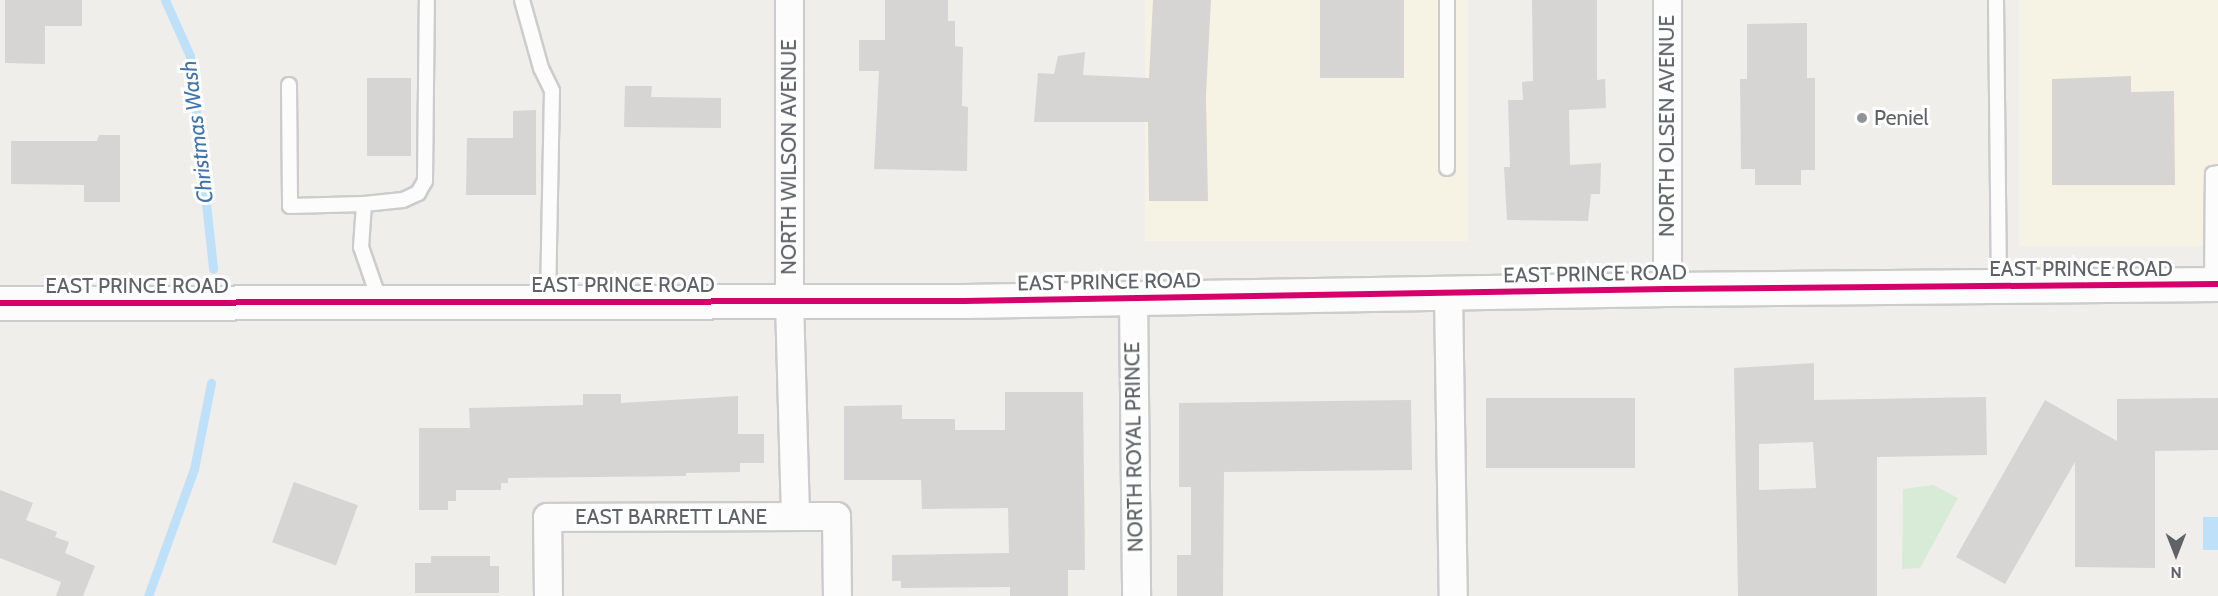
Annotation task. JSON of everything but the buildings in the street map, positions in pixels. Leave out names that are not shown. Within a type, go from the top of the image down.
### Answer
[{"type":"main road","name":"EAST PRINCE ROAD","points":[[0,303],[789,301],[2215,284]]},
{"type":"street","name":"NORTH WILSON AVENUE","points":[[789,0],[789,301],[795,516]]},
{"type":"street","name":"NORTH OLSEN AVENUE","points":[[1667,0],[1667,289]]},
{"type":"street","points":[[1448,293],[1453,596]]},
{"type":"street","name":"NORTH ROYAL PRINCE","points":[[1133,298],[1136,596]]},
{"type":"street","points":[[795,516],[836,516],[837,596]]},
{"type":"street","name":"EAST BARRETT LANE","points":[[548,596],[547,518],[795,516]]},
{"type":"lane","points":[[289,85],[290,206],[364,204],[403,200],[418,193],[425,181],[427,0]]},
{"type":"lane","points":[[522,0],[541,68],[552,91],[548,302]]},
{"type":"lane","points":[[1447,0],[1447,168]]},
{"type":"lane","points":[[1996,0],[1999,286]]},
{"type":"lane","points":[[2215,284],[2213,174],[2218,174]]},
{"type":"lane","points":[[364,204],[361,247],[380,302]]},
{"type":"shaded area","points":[[1145,0],[1468,0],[1468,241],[1145,241]]},
{"type":"shaded area","points":[[2019,0],[2218,0],[2218,246],[2019,246]]},
{"type":"green space","points":[[1933,485],[1958,498],[1920,568],[1902,569],[1903,489]]},
{"type":"water","points":[[2203,517],[2218,517],[2218,550],[2203,550]]},
{"type":"waterway","name":"Christmas Wash","points":[[165,0],[190,56],[213,269]]},
{"type":"waterway","name":"Christmas Wash","points":[[148,596],[194,469],[211,383]]},
{"type":"cycle path","points":[[0,303],[964,301],[1667,289],[2218,284]]},
{"type":"place","name":"Peniel","points":[[1862,118]]}]
